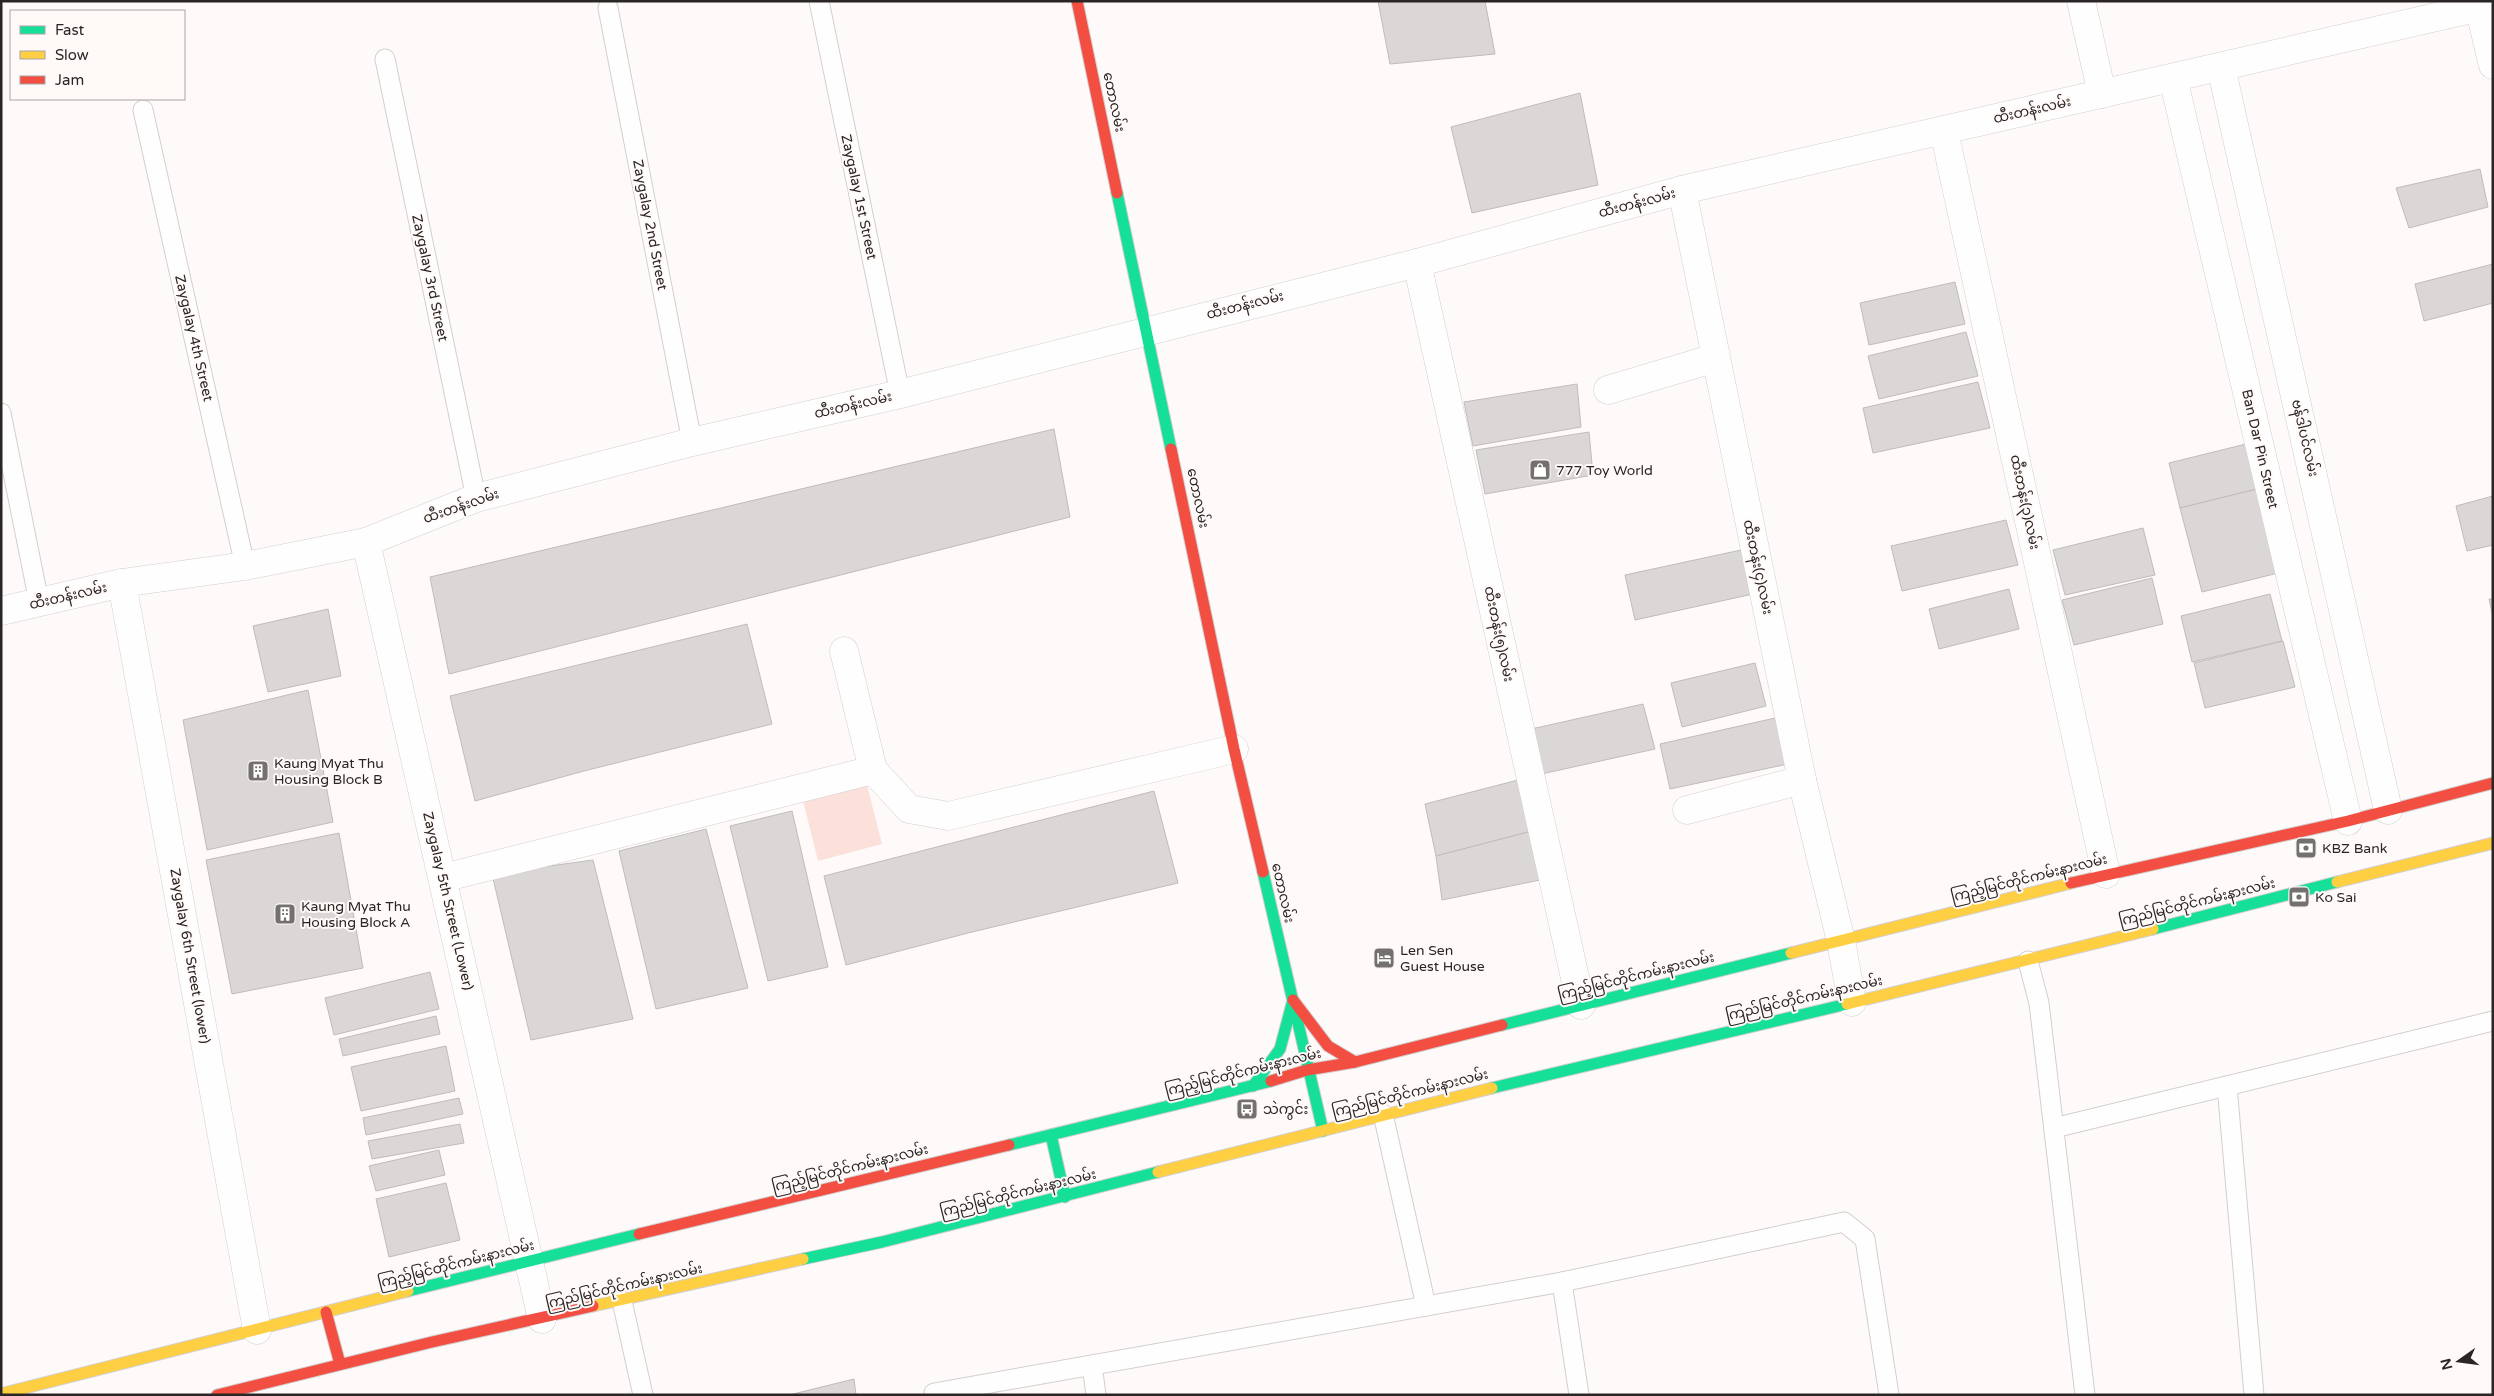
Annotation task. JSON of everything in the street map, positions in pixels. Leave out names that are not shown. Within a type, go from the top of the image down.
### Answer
[{"type":"main road","name":"တောလမ်း","points":[[1077,1],[1148,329],[1234,749],[1293,1000],[1307,1070],[1323,1131]]},
{"type":"main road","name":"ကြည့်မြင်တိုင်ကမ်းနားလမ်း","points":[[1,1394],[26,1391],[529,1261],[1253,1086],[1307,1070],[1355,1062],[2106,874],[2348,821],[2493,783]]},
{"type":"main road","name":"ကြည်မြင်တိုင်ကမ်းနားလမ်း","points":[[217,1395],[432,1342],[882,1242],[1065,1197],[1383,1114],[2028,960],[2493,843]]},
{"type":"main road","points":[[1293,1000],[1328,1046],[1355,1062]]},
{"type":"main road","points":[[1253,1086],[1280,1049],[1293,1000]]},
{"type":"main road","points":[[1050,1135],[1065,1197]]},
{"type":"main road","points":[[326,1312],[340,1364]]},
{"type":"street","points":[[2081,1],[2102,94]]},
{"type":"street","name":"ထီးတန်းလမ်း","points":[[1,611],[122,583],[245,566],[366,542],[476,498],[692,442],[900,394],[1148,329],[1417,262],[1682,190],[2486,6]]},
{"type":"street","points":[[2486,6],[2493,65]]},
{"type":"street","name":"ဗန်ဒါပင်လမ်း","points":[[2222,67],[2388,810]]},
{"type":"street","name":"Ban Dar Pin Street","points":[[2172,78],[2348,821]]},
{"type":"street","name":"ထီးတန်း(၃)လမ်း","points":[[1944,130],[2106,874]]},
{"type":"street","name":"ထီးတန်း(၄)လမ်း","points":[[1682,190],[1802,780],[1841,941],[1852,1002]]},
{"type":"street","name":"ထီးတန်း(၅)လမ်း","points":[[1417,262],[1580,1005]]},
{"type":"street","points":[[1608,390],[1715,358]]},
{"type":"street","name":"Zaygalay 5th Street (Lower)","points":[[366,542],[542,1319]]},
{"type":"street","name":"Zaygalay 6th Street (lower)","points":[[122,583],[257,1330]]},
{"type":"street","points":[[844,651],[872,770],[909,810],[948,816],[1234,749]]},
{"type":"street","points":[[443,878],[872,770]]},
{"type":"street","points":[[1687,810],[1802,780]]},
{"type":"lane","name":"Zaygalay 1st Street","points":[[819,1],[900,394]]},
{"type":"lane","name":"Zaygalay 2nd Street","points":[[608,8],[692,442]]},
{"type":"lane","name":"Zaygalay 3rd Street","points":[[385,59],[476,498]]},
{"type":"lane","name":"Zaygalay 4th Street","points":[[143,110],[245,566]]},
{"type":"lane","points":[[1,413],[39,602]]},
{"type":"lane","points":[[2028,960],[2039,1003],[2085,1395]]},
{"type":"lane","points":[[2054,1128],[2493,1021]]},
{"type":"lane","points":[[2227,1086],[2254,1395]]},
{"type":"lane","points":[[1383,1114],[1426,1306]]},
{"type":"lane","points":[[934,1393],[1562,1282],[1844,1222],[1865,1239],[1889,1395]]},
{"type":"lane","points":[[1562,1282],[1579,1395]]},
{"type":"lane","points":[[622,1301],[643,1395]]},
{"type":"lane","points":[[1092,1365],[1096,1395]]},
{"type":"shaded area","points":[[867,785],[882,844],[818,861],[803,801]]},
{"type":"building","points":[[1378,1],[1485,1],[1495,54],[1390,64]]},
{"type":"building","points":[[1580,93],[1598,185],[1472,213],[1451,127]]},
{"type":"building","points":[[2480,169],[2488,207],[2409,228],[2396,188]]},
{"type":"building","points":[[2493,264],[2493,303],[2424,321],[2415,284]]},
{"type":"building","points":[[1955,282],[1965,324],[1869,345],[1860,303]]},
{"type":"building","points":[[1966,332],[1978,376],[1879,399],[1868,356]]},
{"type":"building","points":[[1978,382],[1990,428],[1873,453],[1863,408]]},
{"type":"building","points":[[1577,384],[1581,427],[1473,446],[1464,402]]},
{"type":"building","points":[[1054,429],[1070,517],[449,674],[430,577]]},
{"type":"building","points":[[1589,432],[1593,475],[1485,494],[1476,450]]},
{"type":"building","points":[[2246,444],[2257,489],[2180,508],[2169,463]]},
{"type":"building","points":[[2257,489],[2278,573],[2202,592],[2180,508]]},
{"type":"building","points":[[2493,496],[2493,545],[2467,551],[2456,506]]},
{"type":"building","points":[[2006,520],[2018,565],[1902,591],[1891,546]]},
{"type":"building","points":[[2143,528],[2155,575],[2065,595],[2053,550]]},
{"type":"building","points":[[1741,550],[1753,594],[1635,620],[1625,575]]},
{"type":"building","points":[[2152,578],[2163,624],[2074,645],[2062,600]]},
{"type":"building","points":[[2009,589],[2019,629],[1939,649],[1929,609]]},
{"type":"building","points":[[2270,594],[2282,641],[2192,662],[2181,616]]},
{"type":"building","points":[[2489,599],[2493,599],[2493,617]]},
{"type":"building","points":[[328,609],[341,676],[268,692],[253,626]]},
{"type":"building","points":[[747,624],[772,724],[584,771],[475,801],[450,696]]},
{"type":"building","points":[[2283,641],[2295,687],[2205,708],[2194,663]]},
{"type":"building","points":[[1755,663],[1766,706],[1682,727],[1671,683]]},
{"type":"building","name":"Kaung Myat Thu Housing Block B","points":[[308,690],[333,822],[207,850],[183,720]]},
{"type":"building","points":[[1643,704],[1655,749],[1537,775],[1527,730]]},
{"type":"building","points":[[1775,718],[1788,764],[1670,789],[1660,744]]},
{"type":"building","points":[[1522,779],[1532,831],[1436,856],[1425,804]]},
{"type":"building","points":[[1154,791],[1178,883],[968,933],[846,965],[824,876]]},
{"type":"building","points":[[792,811],[828,967],[768,981],[730,826]]},
{"type":"building","points":[[706,829],[748,988],[656,1009],[619,851]]},
{"type":"building","points":[[1532,831],[1545,879],[1442,900],[1436,856]]},
{"type":"building","name":"Kaung Myat Thu Housing Block A","points":[[339,833],[363,968],[232,994],[206,860]]},
{"type":"building","points":[[593,860],[633,1019],[531,1040],[492,874]]},
{"type":"building","points":[[430,972],[439,1009],[334,1035],[325,998]]},
{"type":"building","points":[[436,1016],[440,1034],[343,1056],[339,1039]]},
{"type":"building","points":[[446,1046],[455,1091],[361,1111],[351,1067]]},
{"type":"building","points":[[459,1098],[463,1114],[366,1135],[363,1118]]},
{"type":"building","points":[[460,1124],[464,1143],[372,1159],[368,1141]]},
{"type":"building","points":[[439,1150],[445,1175],[376,1191],[369,1166]]},
{"type":"building","points":[[446,1183],[460,1240],[389,1257],[376,1199]]},
{"type":"building","points":[[854,1379],[856,1395],[789,1395]]},
{"type":"traffic: fast","points":[[1117,193],[1171,449]]},
{"type":"traffic: fast","points":[[1263,872],[1323,1131]]},
{"type":"traffic: fast","points":[[2153,929],[2337,882]]},
{"type":"traffic: fast","points":[[1502,1025],[1791,953]]},
{"type":"traffic: fast","points":[[1253,1086],[1280,1049],[1293,1000]]},
{"type":"traffic: fast","points":[[1492,1088],[1847,1004]]},
{"type":"traffic: fast","points":[[1009,1145],[1271,1081]]},
{"type":"traffic: fast","points":[[1051,1135],[1065,1197]]},
{"type":"traffic: fast","points":[[803,1259],[882,1242],[1158,1172]]},
{"type":"traffic: fast","points":[[408,1291],[639,1234]]},
{"type":"traffic: slow","points":[[2337,882],[2493,843]]},
{"type":"traffic: slow","points":[[1791,953],[2071,883]]},
{"type":"traffic: slow","points":[[1847,1004],[2153,929]]},
{"type":"traffic: slow","points":[[1158,1172],[1492,1088]]},
{"type":"traffic: slow","points":[[593,1306],[803,1259]]},
{"type":"traffic: slow","points":[[1,1394],[408,1291]]},
{"type":"traffic: jam","points":[[1077,1],[1117,193]]},
{"type":"traffic: jam","points":[[1171,449],[1234,749],[1263,872]]},
{"type":"traffic: jam","points":[[2071,883],[2348,821],[2493,783]]},
{"type":"traffic: jam","points":[[1293,1000],[1328,1046],[1355,1062]]},
{"type":"traffic: jam","points":[[1271,1081],[1307,1070],[1355,1062],[1502,1025]]},
{"type":"traffic: jam","points":[[639,1234],[1009,1145]]},
{"type":"traffic: jam","points":[[217,1395],[432,1342],[593,1306]]},
{"type":"traffic: jam","points":[[326,1312],[340,1364]]},
{"type":"place","name":"777 Toy World","points":[[1540,470]]},
{"type":"place","name":"Kaung Myat Thu Housing Block B","points":[[258,771]]},
{"type":"place","name":"KBZ Bank","points":[[2306,848]]},
{"type":"place","name":"Ko Sai","points":[[2299,897]]},
{"type":"place","name":"Kaung Myat Thu Housing Block A","points":[[285,914]]},
{"type":"place","name":"Len Sen Guest House","points":[[1384,958]]},
{"type":"place","name":"သဲကွင်း","points":[[1247,1109]]}]
